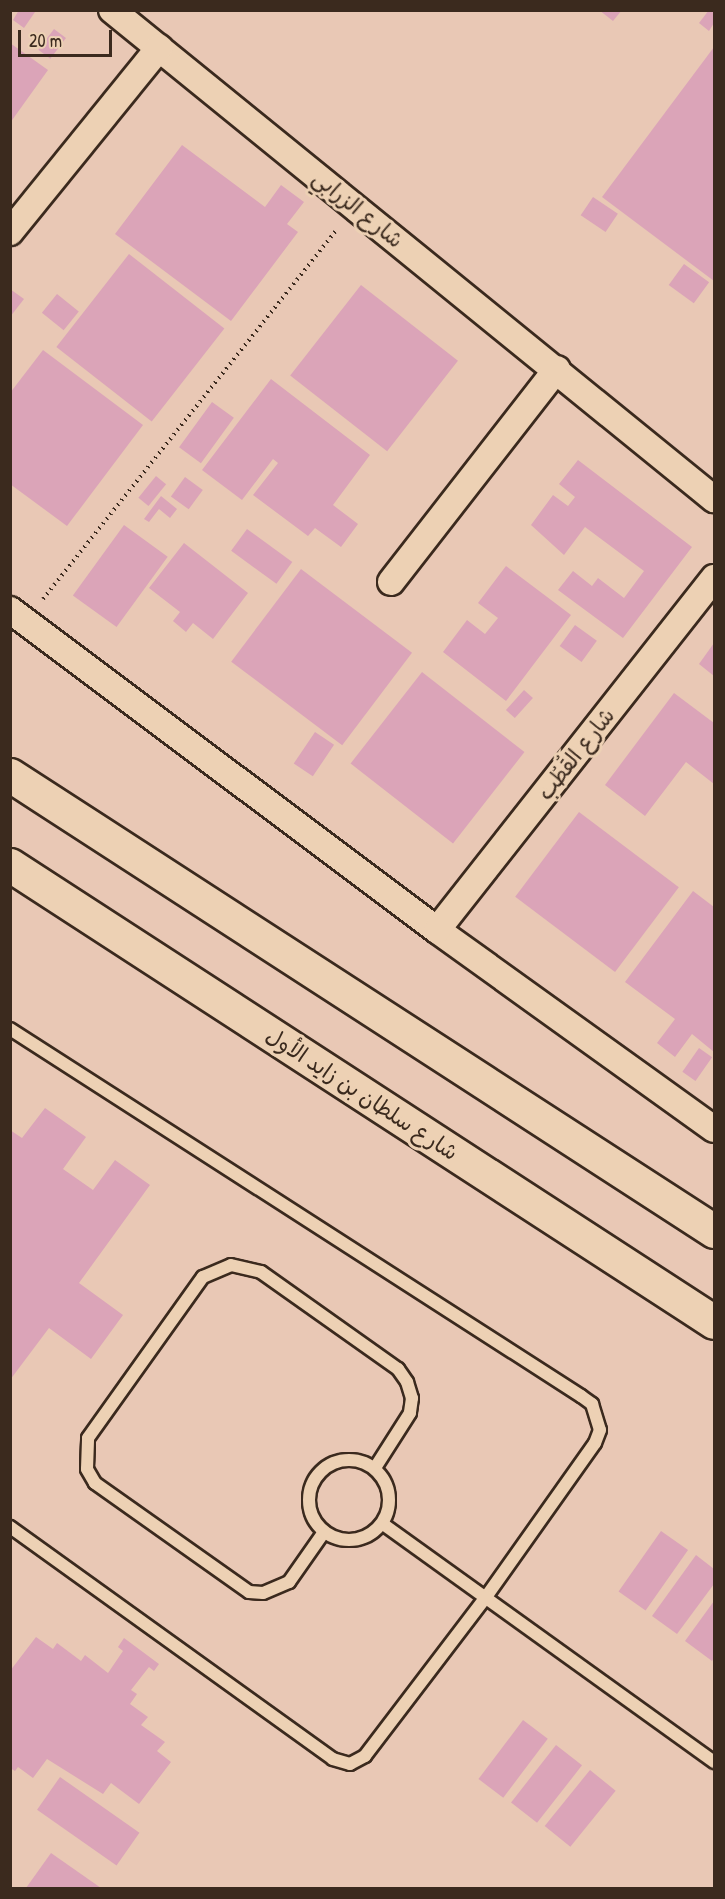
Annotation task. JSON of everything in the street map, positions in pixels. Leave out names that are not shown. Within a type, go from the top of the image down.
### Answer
[{"type":"main road","points":[[10,775],[714,1231]]},
{"type":"main road","name":"شارع سلطان بن زايد الأول","points":[[10,865],[714,1322]]},
{"type":"street","name":"شارع الزرابي","points":[[112,10],[557,369],[714,499]]},
{"type":"street","points":[[10,232],[159,48]]},
{"type":"street","points":[[391,582],[557,369]]},
{"type":"street","name":"شارع القُطُب","points":[[437,930],[714,578]]},
{"type":"street","points":[[18,616],[437,930],[714,1129]]},
{"type":"lane","points":[[10,1029],[592,1404],[600,1430],[595,1443],[486,1597],[365,1756],[358,1762],[341,1763],[10,1527]]},
{"type":"lane","points":[[324,1532],[289,1582],[263,1593],[249,1592],[95,1483],[87,1469],[88,1438],[203,1277],[231,1265],[261,1272],[398,1370],[407,1382],[410,1413],[375,1468]]},
{"type":"lane","points":[[348,1459],[375,1468],[388,1488],[388,1513],[383,1524],[368,1536],[349,1541],[324,1532],[309,1508],[313,1481],[322,1470],[348,1459]]},
{"type":"lane","points":[[383,1524],[714,1762]]},
{"type":"path","points":[[18,616],[355,207]]},
{"type":"building","points":[[19,10],[35,12],[24,28],[13,20]]},
{"type":"building","points":[[599,10],[622,10],[613,21]]},
{"type":"building","points":[[709,10],[714,10],[714,23],[709,31],[699,23]]},
{"type":"building","points":[[54,29],[66,38],[50,59],[38,50]]},
{"type":"building","points":[[10,43],[48,70],[10,123]]},
{"type":"building","points":[[714,47],[714,281],[602,197]]},
{"type":"building","points":[[182,145],[265,207],[281,185],[304,202],[287,224],[298,232],[231,321],[115,234]]},
{"type":"building","points":[[593,197],[618,214],[606,232],[581,215]]},
{"type":"building","points":[[129,254],[224,328],[152,421],[56,347]]},
{"type":"building","points":[[684,264],[709,282],[694,303],[669,285]]},
{"type":"building","points":[[361,285],[458,361],[387,451],[290,376]]},
{"type":"building","points":[[10,289],[24,299],[10,317]]},
{"type":"building","points":[[57,294],[79,312],[64,330],[42,313]]},
{"type":"building","points":[[43,350],[143,425],[67,526],[10,484],[10,393]]},
{"type":"building","points":[[271,379],[370,455],[333,505],[358,524],[341,547],[315,528],[308,536],[253,495],[278,463],[273,459],[242,500],[202,470]]},
{"type":"building","points":[[212,402],[234,418],[201,463],[179,447]]},
{"type":"building","points":[[578,460],[692,547],[623,638],[558,590],[573,571],[592,586],[598,578],[624,598],[644,571],[585,527],[564,555],[531,525],[553,495],[568,506],[575,497],[559,484]]},
{"type":"building","points":[[156,476],[166,484],[148,506],[138,498]]},
{"type":"building","points":[[185,477],[203,490],[189,509],[171,496]]},
{"type":"building","points":[[161,496],[177,509],[170,518],[159,509],[149,522],[144,519]]},
{"type":"building","points":[[124,525],[168,557],[117,627],[73,595]]},
{"type":"building","points":[[247,529],[292,562],[276,584],[231,551]]},
{"type":"building","points":[[184,543],[248,593],[213,639],[193,623],[186,632],[173,621],[180,612],[149,588]]},
{"type":"building","points":[[506,566],[571,615],[506,701],[443,652],[467,620],[485,634],[498,618],[478,603]]},
{"type":"building","points":[[301,569],[412,653],[342,745],[231,662]]},
{"type":"building","points":[[575,625],[597,641],[582,662],[560,646]]},
{"type":"building","points":[[714,643],[714,676],[699,664]]},
{"type":"building","points":[[422,672],[524,752],[453,843],[351,763]]},
{"type":"building","points":[[524,690],[533,698],[515,718],[506,710]]},
{"type":"building","points":[[674,693],[714,723],[714,784],[686,762],[645,816],[605,785]]},
{"type":"building","points":[[315,732],[334,745],[313,776],[294,764]]},
{"type":"building","points":[[579,812],[679,887],[615,972],[515,897]]},
{"type":"building","points":[[693,891],[714,907],[714,1052],[692,1034],[675,1057],[657,1043],[675,1019],[625,982]]},
{"type":"building","points":[[699,1048],[712,1057],[695,1081],[682,1072]]},
{"type":"building","points":[[45,1108],[86,1137],[63,1169],[93,1190],[115,1160],[150,1185],[79,1283],[123,1315],[91,1359],[49,1328],[10,1380],[10,1130],[22,1138]]},
{"type":"building","points":[[661,1531],[688,1550],[646,1611],[619,1592]]},
{"type":"building","points":[[696,1555],[714,1569],[714,1584],[677,1634],[652,1616]]},
{"type":"building","points":[[714,1601],[714,1658],[712,1661],[685,1641]]},
{"type":"building","points":[[36,1637],[53,1649],[57,1643],[81,1661],[85,1655],[108,1673],[123,1651],[118,1647],[124,1638],[159,1664],[154,1671],[149,1667],[131,1690],[137,1694],[130,1704],[148,1717],[141,1725],[165,1742],[157,1751],[171,1762],[139,1804],[111,1783],[103,1794],[47,1759],[33,1778],[18,1767],[15,1771],[10,1768],[10,1671]]},
{"type":"building","points":[[523,1720],[548,1739],[503,1798],[478,1779]]},
{"type":"building","points":[[556,1745],[582,1765],[537,1823],[511,1803]]},
{"type":"building","points":[[590,1770],[616,1791],[570,1847],[545,1826]]},
{"type":"building","points":[[60,1777],[139,1833],[117,1865],[37,1810]]},
{"type":"building","points":[[51,1853],[101,1888],[26,1888]]}]
